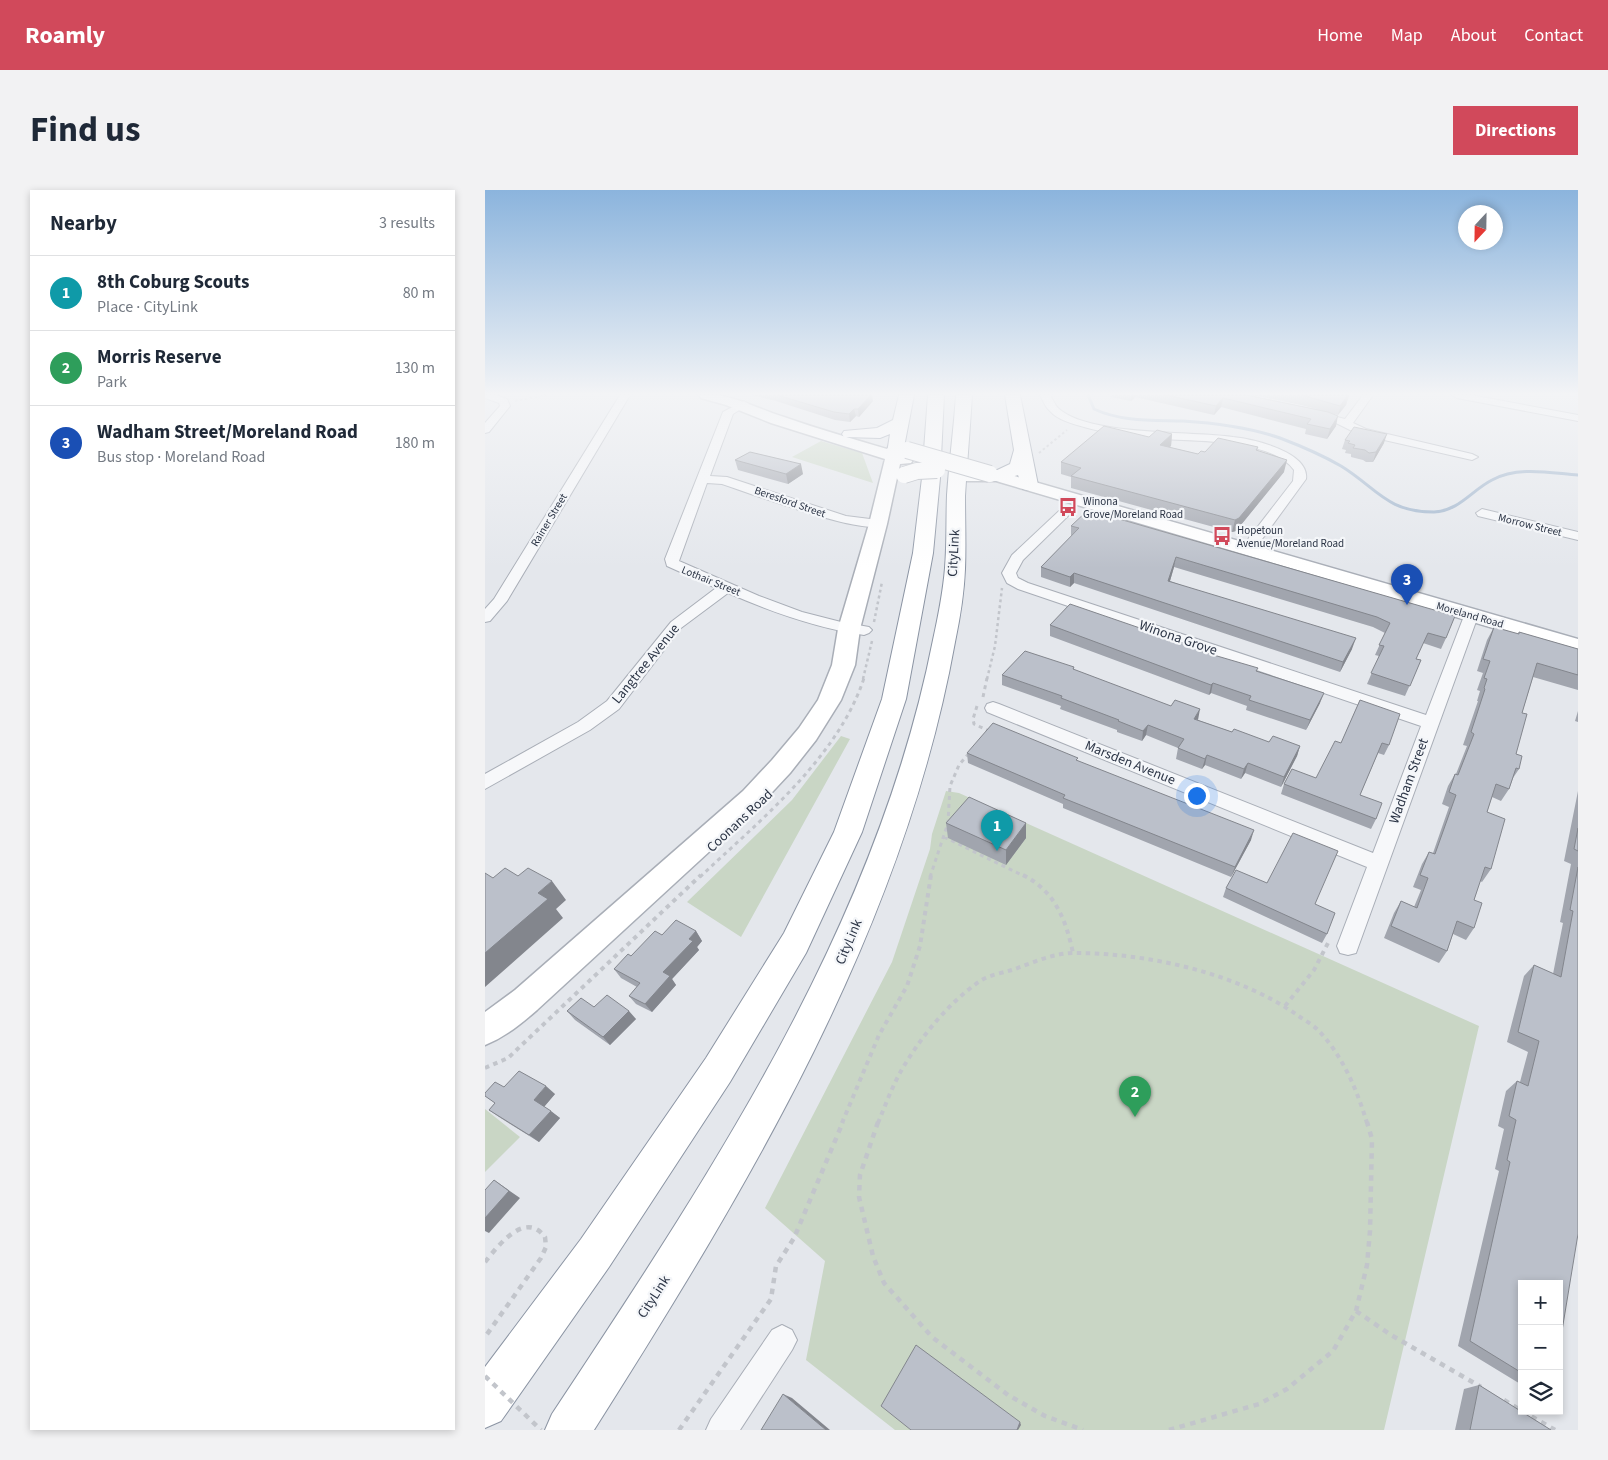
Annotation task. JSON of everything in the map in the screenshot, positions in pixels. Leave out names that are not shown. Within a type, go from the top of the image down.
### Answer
[{"type":"highway","points":[[898,464],[899,453]]},
{"type":"highway","points":[[485,1405],[595,1253],[718,1070],[795,943],[847,832],[895,699],[905,636],[923,552],[933,453]]},
{"type":"highway","name":"CityLink","points":[[568,1430],[680,1257],[767,1107],[826,994],[875,880],[909,787],[930,708],[944,643],[954,574],[960,453]]},
{"type":"highway","points":[[990,478],[1016,469],[1022,460],[1022,453]]},
{"type":"highway","points":[[1022,453],[1029,485]]},
{"type":"main road","name":"Moreland Road","points":[[872,453],[880,468],[898,464],[1029,485],[1578,646]]},
{"type":"main road","name":"Moreland Road","points":[[880,453],[898,464],[937,470],[963,477],[990,478],[1247,550]]},
{"type":"main road","name":"Coonans Road","points":[[485,1030],[526,1000],[745,803],[804,740],[832,693],[849,644],[870,603],[878,524],[898,464]]},
{"type":"main road","name":"Coonans Road","points":[[485,1044],[524,1017],[551,994],[776,786],[815,741],[833,714],[845,690],[855,663],[857,630]]},
{"type":"street","name":"Rainer Street","points":[[485,618],[500,601],[590,453]]},
{"type":"street","name":"Lothair Street","points":[[712,453],[672,563],[679,568],[821,624],[857,630]]},
{"type":"street","points":[[1247,550],[1302,477],[1301,471],[1292,462],[1277,453]]},
{"type":"street","points":[[1459,453],[1473,456]]},
{"type":"street","name":"Beresford Street","points":[[702,480],[723,480],[844,520],[878,524]]},
{"type":"street","name":"Morrow Street","points":[[1482,513],[1578,536]]},
{"type":"street","name":"Winona Grove","points":[[1064,514],[1017,558],[1009,573],[1012,580],[1430,723]]},
{"type":"street","name":"Langtree Avenue","points":[[485,782],[584,726],[608,710],[624,693],[676,625],[727,587]]},
{"type":"street","name":"Wadham Street","points":[[1348,946],[1471,616]]},
{"type":"street","name":"Marsden Avenue","points":[[993,708],[1378,863]]},
{"type":"street","points":[[723,1430],[782,1340]]},
{"type":"path","points":[[984,737],[990,731],[977,727],[973,719],[977,707],[983,699],[995,646],[1003,582]]},
{"type":"path","points":[[679,1430],[771,1299],[776,1266],[794,1238],[879,1035],[910,977],[920,946],[928,883],[950,814],[950,786],[959,765],[971,751]]},
{"type":"path","points":[[944,837],[1028,877],[1042,886],[1059,911],[1069,931],[1073,953]]},
{"type":"path","points":[[1285,1006],[1314,970],[1327,943]]},
{"type":"path","points":[[1083,1430],[1045,1416],[1008,1396],[932,1337],[900,1304],[884,1283],[873,1256],[859,1197],[860,1175],[865,1157],[900,1073],[933,1025],[951,1003],[982,980],[1052,956],[1073,953],[1157,960],[1195,969],[1238,984],[1285,1006],[1311,1024],[1331,1045],[1344,1064],[1368,1120],[1371,1139],[1371,1231],[1367,1265],[1356,1311],[1333,1351],[1287,1389],[1259,1404],[1169,1430]]},
{"type":"path","points":[[485,1262],[511,1234],[519,1229],[529,1227],[537,1229],[546,1240],[547,1247],[541,1258],[485,1337]]},
{"type":"path","points":[[1356,1311],[1391,1335],[1488,1391]]},
{"type":"path","points":[[485,1376],[541,1430]]},
{"type":"path","points":[[1496,1396],[1518,1409]]},
{"type":"path","points":[[1529,1415],[1555,1430]]},
{"type":"green space","points":[[799,453],[862,453],[873,483],[792,457]]},
{"type":"green space","points":[[841,736],[850,739],[741,937],[687,902],[792,800]]},
{"type":"green space","points":[[946,791],[959,793],[1479,1026],[1384,1430],[895,1430],[806,1360],[825,1261],[765,1208],[892,962],[930,849],[932,834]]},
{"type":"green space","points":[[485,1109],[520,1137],[485,1172]]},
{"type":"building","points":[[748,453],[754,453],[801,464],[786,474],[735,460]]},
{"type":"building","points":[[1072,453],[1265,453],[1287,460],[1239,518],[1235,520],[1071,476],[1081,468],[1061,462]]},
{"type":"building","points":[[1088,510],[1455,616],[1446,638],[1428,633],[1416,659],[1421,660],[1410,686],[1371,673],[1384,646],[1379,645],[1390,623],[1377,617],[1176,557],[1168,581],[1356,638],[1343,662],[1074,573],[1070,577],[1041,567],[1079,528],[1071,526]]},
{"type":"building","points":[[1070,604],[1201,649],[1200,651],[1258,668],[1256,671],[1324,693],[1310,720],[1249,700],[1251,696],[1213,683],[1211,685],[1050,625]]},
{"type":"building","points":[[1494,627],[1578,649],[1578,675],[1537,663],[1522,713],[1527,714],[1516,754],[1522,756],[1519,769],[1516,768],[1509,789],[1496,784],[1487,812],[1505,819],[1491,869],[1485,867],[1474,900],[1482,903],[1474,928],[1457,921],[1447,951],[1391,926],[1401,901],[1417,908],[1428,878],[1420,875],[1429,852],[1435,854],[1456,795],[1449,792],[1455,774],[1458,775],[1474,734],[1471,732],[1485,689],[1487,679],[1484,678],[1490,661],[1483,659]]},
{"type":"building","points":[[1025,651],[1074,667],[1073,669],[1171,706],[1175,700],[1200,709],[1194,719],[1232,732],[1234,729],[1269,742],[1273,736],[1300,746],[1284,777],[1248,763],[1244,769],[1207,755],[1205,759],[1178,748],[1184,739],[1148,725],[1143,731],[1061,698],[1062,696],[1002,675]]},
{"type":"building","points":[[1360,700],[1400,714],[1389,745],[1382,743],[1360,795],[1382,803],[1376,819],[1284,784],[1292,769],[1316,778],[1335,741],[1341,743]]},
{"type":"building","points":[[993,723],[1078,758],[1076,760],[1254,830],[1235,867],[1063,798],[1065,795],[967,753]]},
{"type":"building","points":[[969,797],[1026,823],[1006,850],[946,823]]},
{"type":"building","points":[[1578,828],[1578,851],[1574,849]]},
{"type":"building","points":[[1293,833],[1338,851],[1315,904],[1335,913],[1327,934],[1226,888],[1236,870],[1267,883]]},
{"type":"building","points":[[1578,867],[1578,1234],[1563,1325],[1563,1280],[1518,1280],[1518,1371],[1470,1341],[1510,1162],[1507,1160],[1516,1120],[1509,1116],[1517,1081],[1528,1086],[1539,1041],[1518,1032],[1534,965],[1561,977],[1573,911],[1570,910]]},
{"type":"building","points":[[505,868],[518,876],[528,868],[552,881],[538,893],[548,899],[485,953],[485,873],[493,878]]},
{"type":"building","points":[[676,920],[696,931],[689,939],[693,941],[663,972],[670,976],[645,1004],[629,996],[640,983],[614,969],[628,954],[631,956],[655,931],[662,935]]},
{"type":"building","points":[[607,995],[629,1011],[603,1037],[567,1011],[581,998],[594,1007]]},
{"type":"building","points":[[519,1071],[546,1086],[534,1100],[551,1111],[529,1135],[489,1110],[495,1103],[485,1096],[485,1093],[495,1082],[504,1087]]},
{"type":"building","points":[[494,1180],[509,1191],[485,1218],[485,1190]]},
{"type":"building","points":[[916,1345],[1020,1422],[1017,1430],[911,1430],[881,1406]]},
{"type":"building","points":[[1479,1385],[1518,1409],[1518,1415],[1527,1415],[1551,1430],[1470,1430]]},
{"type":"building","points":[[783,1394],[826,1430],[761,1430]]},
{"type":"waterway","points":[[1315,453],[1341,466],[1393,503],[1418,511],[1434,512],[1451,508],[1485,484],[1512,473],[1534,472],[1578,475]]},
{"type":"place","name":"Winona Grove/Moreland Road","points":[[1068,507]]},
{"type":"place","name":"Hopetoun Avenue/Moreland Road","points":[[1222,536]]},
{"type":"place","name":"Wadham Street/Moreland Road","points":[[1407,605]]},
{"type":"place","name":"8th Coburg Scouts","points":[[997,851]]},
{"type":"place","name":"Morris Reserve","points":[[1135,1117]]}]
